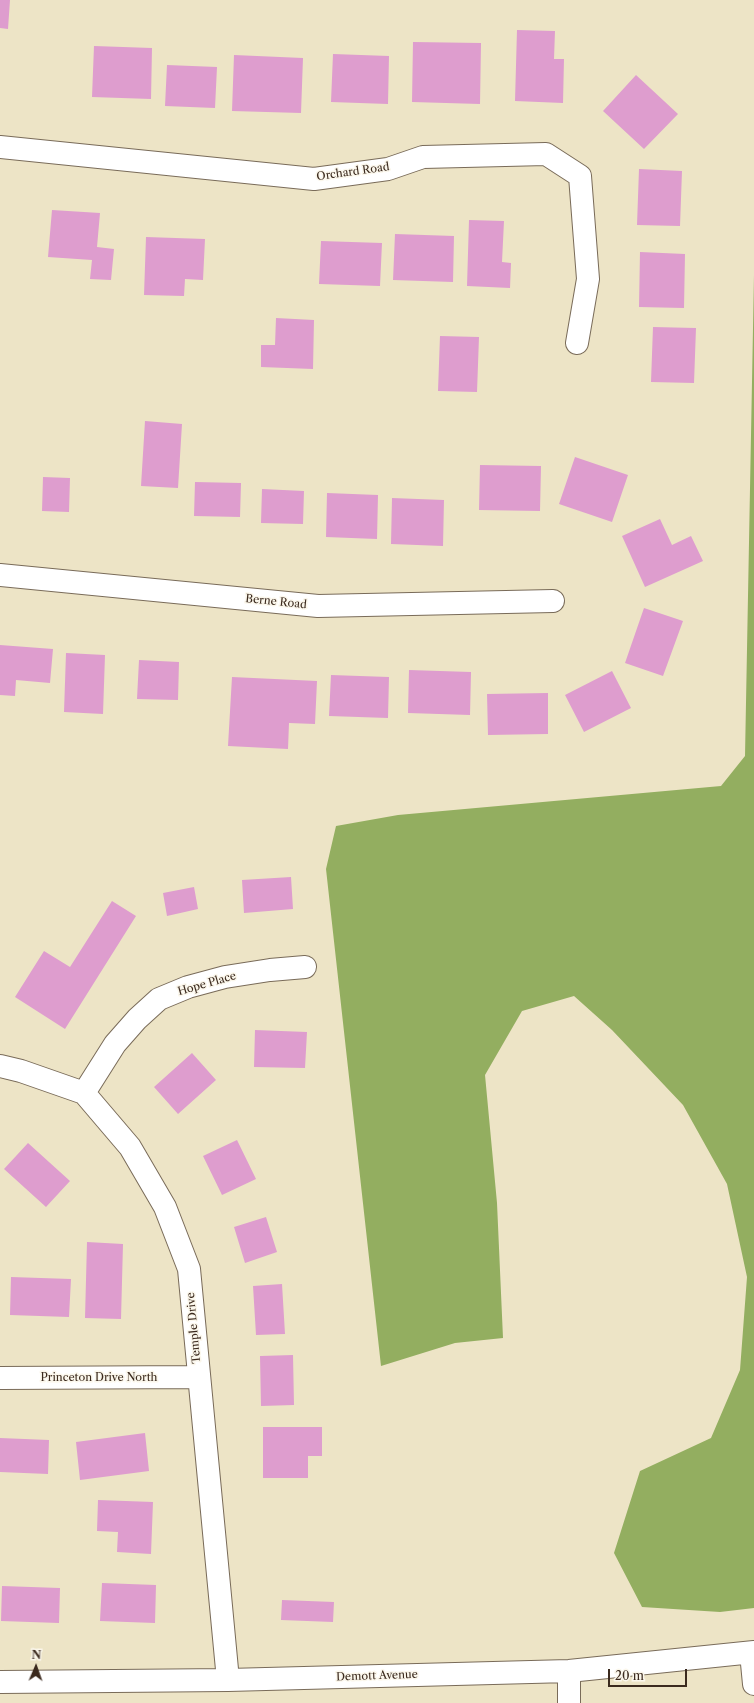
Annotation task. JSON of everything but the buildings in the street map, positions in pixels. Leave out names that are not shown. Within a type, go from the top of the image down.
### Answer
[{"type":"street","name":"Orchard Road","points":[[0,147],[314,179],[388,169],[422,157],[546,154],[580,176],[588,279],[577,342]]},
{"type":"street","name":"Berne Road","points":[[0,575],[318,606],[553,600]]},
{"type":"street","name":"Hope Place","points":[[84,1093],[115,1044],[137,1019],[160,999],[188,986],[225,977],[270,970],[305,967]]},
{"type":"street","points":[[0,1066],[22,1071],[84,1093]]},
{"type":"street","name":"Temple Drive","points":[[84,1093],[130,1148],[167,1214],[189,1269],[228,1680]]},
{"type":"street","name":"Princeton Drive North","points":[[0,1378],[199,1377]]},
{"type":"street","points":[[752,1652],[754,1684]]},
{"type":"street","name":"Demott Avenue","points":[[0,1682],[228,1680],[569,1671],[752,1652]]},
{"type":"street","points":[[569,1671],[569,1703]]},
{"type":"green space","points":[[754,275],[754,1608],[720,1612],[642,1607],[614,1553],[640,1471],[711,1438],[740,1370],[747,1277],[727,1184],[683,1105],[612,1030],[574,996],[522,1011],[485,1075],[497,1203],[503,1338],[455,1343],[381,1366],[326,869],[336,826],[398,815],[721,786],[745,756]]}]
